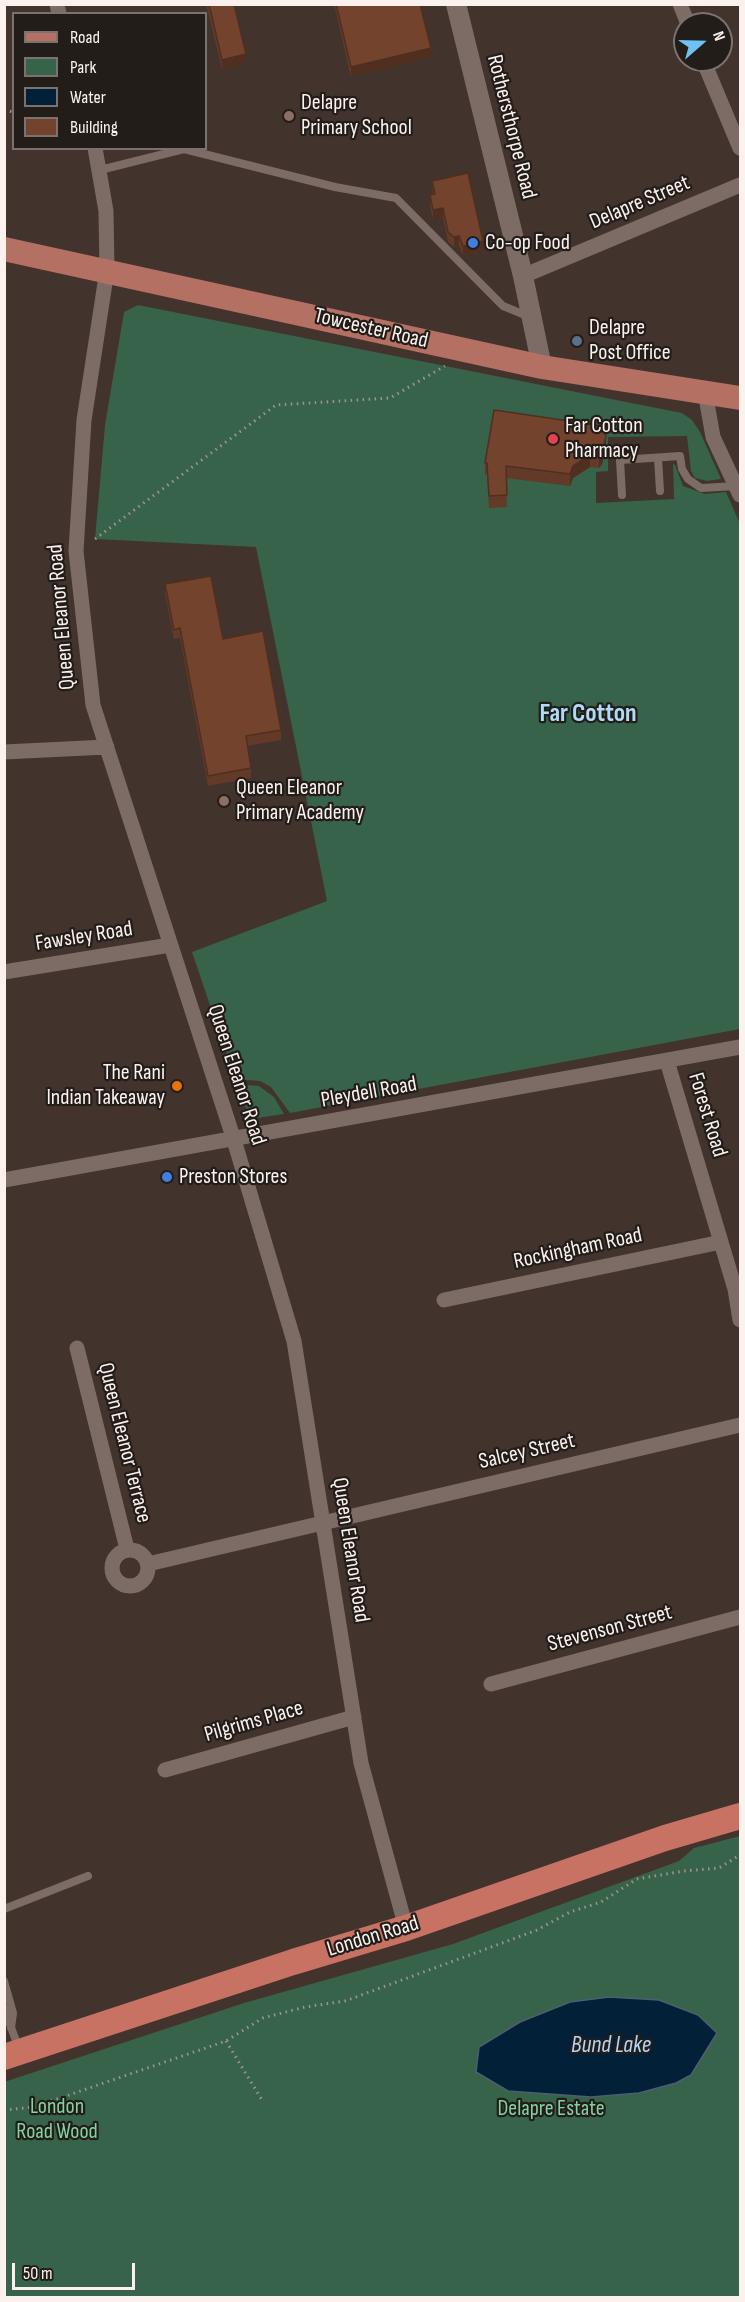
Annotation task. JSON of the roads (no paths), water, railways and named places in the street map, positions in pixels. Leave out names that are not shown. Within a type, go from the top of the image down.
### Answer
[{"type":"highway","name":"London Road","points":[[12,2054],[282,1965],[406,1928],[665,1838],[741,1816]]},
{"type":"main road","name":"Towcester Road","points":[[4,249],[542,367],[741,398]]},
{"type":"street","name":"Rothersthorpe Road","points":[[456,4],[523,276],[542,367]]},
{"type":"street","points":[[709,72],[741,148]]},
{"type":"street","name":"Queen Eleanor Road","points":[[95,150],[106,211],[107,270],[84,420],[76,551],[93,705],[234,1140],[294,1341],[361,1763],[406,1928]]},
{"type":"street","name":"Delapre Street","points":[[523,276],[741,185]]},
{"type":"street","points":[[705,392],[713,437],[739,490]]},
{"type":"street","points":[[4,752],[107,747]]},
{"type":"street","name":"Fawsley Road","points":[[4,972],[170,945]]},
{"type":"street","name":"Pleydell Road","points":[[4,1180],[741,1047]]},
{"type":"street","name":"Forest Road","points":[[667,1061],[721,1242],[738,1289],[741,1320]]},
{"type":"street","name":"Rockingham Road","points":[[444,1300],[721,1242]]},
{"type":"street","name":"Queen Eleanor Terrace","points":[[78,1348],[127,1550]]},
{"type":"street","name":"Salcey Street","points":[[323,1522],[741,1425]]},
{"type":"street","points":[[148,1564],[323,1522]]},
{"type":"street","name":"Queen Eleanor Terrace","points":[[127,1550],[138,1551],[148,1564],[148,1572],[141,1583],[129,1586],[122,1585],[113,1576],[112,1563],[119,1552],[127,1550]]},
{"type":"street","name":"Stevenson Street","points":[[491,1684],[741,1617]]},
{"type":"street","name":"Pilgrims Place","points":[[165,1770],[354,1717]]},
{"type":"lane","points":[[100,170],[180,150]]},
{"type":"lane","points":[[188,150],[335,187],[396,198],[503,306],[532,318]]},
{"type":"lane","points":[[622,495],[620,460],[680,456],[682,469],[688,479],[701,488],[739,490]]},
{"type":"lane","points":[[658,458],[660,491]]},
{"type":"lane","points":[[4,1909],[88,1876]]},
{"type":"lane","points":[[4,1981],[13,2013],[12,2054]]},
{"type":"lane","points":[[4,2008],[11,2028]]},
{"type":"water","name":"Bund Lake","points":[[609,1997],[659,2000],[698,2015],[717,2033],[691,2075],[676,2083],[639,2093],[591,2097],[508,2091],[476,2072],[479,2047],[520,2022],[570,2002]]},
{"type":"place","name":"Delapre Primary School","points":[[289,116]]},
{"type":"place","name":"Co-op Food","points":[[473,243]]},
{"type":"place","name":"Delapre Post Office","points":[[577,341]]},
{"type":"place","name":"Far Cotton Pharmacy","points":[[553,439]]},
{"type":"place","name":"Queen Eleanor Primary Academy","points":[[224,801]]},
{"type":"place","name":"The Rani Indian Takeaway","points":[[177,1086]]},
{"type":"place","name":"Preston Stores","points":[[167,1177]]},
{"type":"district","name":"Far Cotton","points":[[588,714]]},
{"type":"park label","name":"Delapre Estate","points":[[551,2109]]},
{"type":"park label","name":"London Road Wood","points":[[57,2120]]}]
